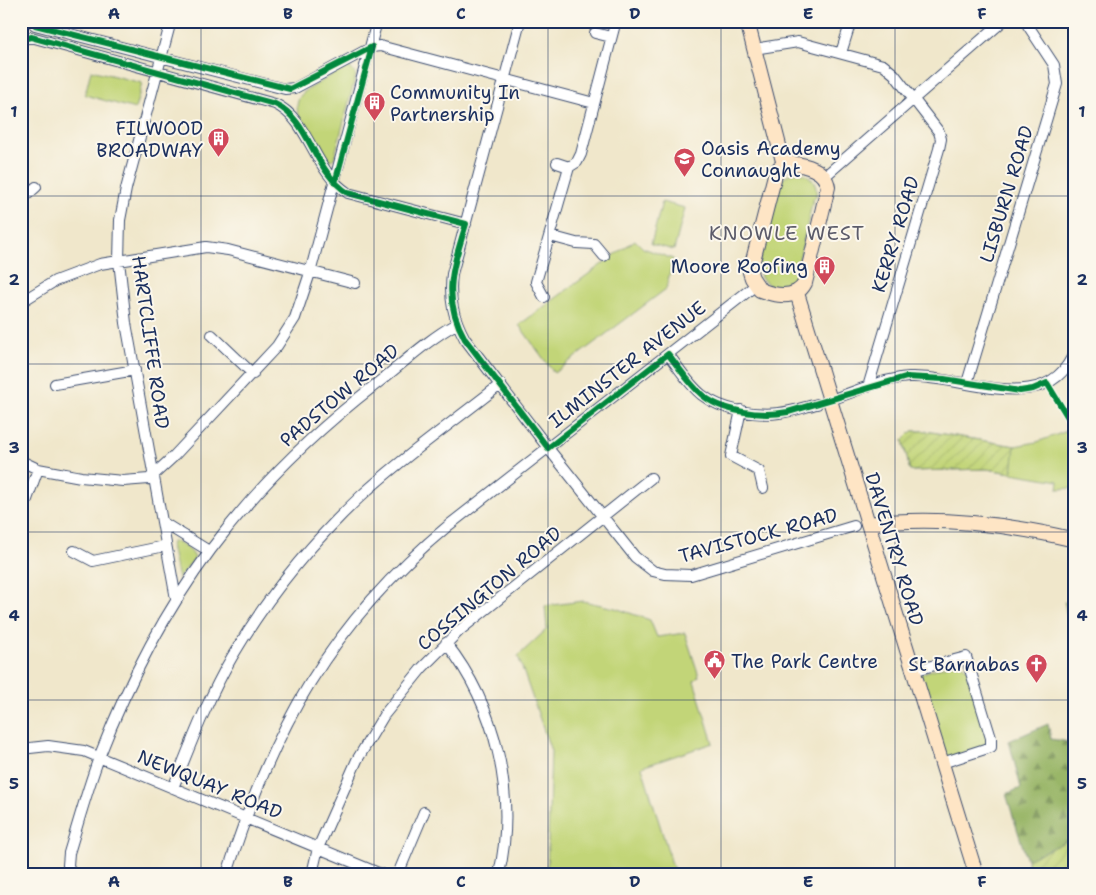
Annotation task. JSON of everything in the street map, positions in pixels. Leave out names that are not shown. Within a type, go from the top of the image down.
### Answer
[{"type":"street","points":[[31,21],[35,25],[290,89],[372,47],[388,47],[594,103]]},
{"type":"street","name":"HARTCLIFFE ROAD","points":[[171,21],[126,189],[120,220],[119,261],[126,323],[176,599]]},
{"type":"street","points":[[21,462],[38,469],[81,477],[123,481],[149,479],[173,457],[253,374],[277,346],[290,328],[310,273],[372,47],[377,21]]},
{"type":"street","points":[[456,324],[450,291],[452,274],[520,21]]},
{"type":"street","points":[[747,21],[784,165]]},
{"type":"street","points":[[841,53],[851,21]]},
{"type":"street","points":[[824,176],[1003,21]]},
{"type":"street","name":"LISBURN ROAD","points":[[967,383],[1057,84],[1054,65],[1025,21]]},
{"type":"street","points":[[544,297],[536,282],[569,168],[580,155],[613,33],[595,33]]},
{"type":"street","points":[[21,40],[31,37],[281,106],[294,119],[323,169],[335,183],[348,193],[466,224]]},
{"type":"street","name":"KERRY ROAD","points":[[754,49],[798,42],[886,67],[894,74],[940,134],[940,145],[868,387]]},
{"type":"street","points":[[557,163],[569,168]]},
{"type":"street","points":[[798,164],[816,170],[824,176],[828,189],[806,281],[797,293],[790,296],[767,292],[756,285],[751,276],[751,268],[774,175],[784,165],[798,164]]},
{"type":"street","points":[[21,200],[36,187]]},
{"type":"street","points":[[550,236],[576,243],[594,244],[604,256]]},
{"type":"street","points":[[23,296],[77,271],[119,261],[213,247],[354,283]]},
{"type":"street","name":"ILMINSTER AVENUE","points":[[227,874],[246,818],[291,715],[318,668],[354,619],[417,552],[756,285]]},
{"type":"street","name":"DAVENTRY ROAD","points":[[797,293],[822,402],[861,525],[912,671],[976,874]]},
{"type":"street","name":"TAVISTOCK ROAD","points":[[456,324],[465,339],[602,516],[643,564],[653,570],[676,576],[691,575],[861,525]]},
{"type":"street","name":"PADSTOW ROAD","points":[[71,874],[68,865],[70,853],[99,758],[139,665],[176,599],[209,551],[252,498],[307,441],[333,418],[456,324]]},
{"type":"street","points":[[212,335],[253,374]]},
{"type":"street","points":[[668,354],[702,395],[711,401],[741,410],[779,414],[868,387],[910,377],[1010,390],[1033,389],[1058,375],[1068,364],[1075,350]]},
{"type":"street","points":[[55,384],[135,370]]},
{"type":"street","points":[[173,788],[204,712],[232,657],[273,595],[296,566],[323,534],[363,494],[500,384]]},
{"type":"street","points":[[741,410],[731,456],[759,471],[763,488]]},
{"type":"street","points":[[21,516],[38,469]]},
{"type":"street","name":"COSSINGTON ROAD","points":[[312,874],[318,848],[344,786],[370,736],[403,690],[446,643],[651,478]]},
{"type":"street","points":[[162,522],[209,551]]},
{"type":"street","points":[[861,525],[968,522],[1010,527],[1075,540]]},
{"type":"street","points":[[74,551],[93,561],[165,546]]},
{"type":"street","points":[[446,643],[465,670],[480,699],[498,753],[504,802],[504,832],[499,874]]},
{"type":"street","points":[[912,671],[966,657],[969,666],[991,738],[991,747],[942,763]]},
{"type":"street","name":"NEWQUAY ROAD","points":[[21,749],[48,746],[68,748],[99,758],[381,874]]},
{"type":"street","points":[[398,874],[424,812]]},
{"type":"green space","points":[[348,65],[356,75],[334,159],[325,161],[298,114],[298,102],[304,92]]},
{"type":"green space","points":[[91,70],[142,83],[135,109],[85,95]]},
{"type":"green space","points":[[796,172],[805,174],[812,180],[816,187],[816,196],[813,200],[795,277],[788,284],[779,287],[769,285],[761,278],[759,263],[780,182],[787,175]]},
{"type":"green space","points":[[662,202],[685,208],[674,250],[651,244]]},
{"type":"green space","points":[[635,240],[643,248],[673,259],[666,289],[554,373],[519,325]]},
{"type":"green space","points":[[1075,428],[1075,488],[1058,489],[1059,481],[987,469],[910,471],[903,440],[912,431],[925,431],[1015,446],[1037,442]]},
{"type":"green space","points":[[912,431],[925,431],[1015,446],[1012,473],[987,469],[910,471],[903,440]]},
{"type":"green space","points":[[173,541],[186,547],[195,558],[178,579],[171,545]]},
{"type":"green space","points":[[583,601],[615,608],[650,620],[657,637],[685,633],[699,676],[694,681],[713,743],[642,767],[675,874],[547,874],[551,751],[518,656],[547,629],[545,606]]},
{"type":"green space","points":[[1064,602],[1075,604],[1075,661],[1065,605]]},
{"type":"green space","points":[[958,662],[967,668],[990,745],[946,758],[919,674]]},
{"type":"green space","points":[[1048,724],[1051,739],[1075,743],[1075,839],[1027,860],[1006,794],[1021,788],[1009,741]]},
{"type":"green space","points":[[1071,839],[1075,851],[1075,874],[1031,874],[1027,860]]},
{"type":"cycle path","points":[[31,21],[35,25],[290,89],[372,47]]},
{"type":"cycle path","points":[[21,40],[31,37],[275,104],[287,112],[296,122],[327,172],[336,184],[348,193],[466,224],[457,254],[452,282],[451,295],[458,324],[465,339],[548,448],[668,354],[701,394],[719,405],[742,412],[766,414],[788,412],[906,377],[944,379],[1020,391],[1033,389],[1047,383],[1075,429]]},
{"type":"cycle path","points":[[335,183],[372,47]]},
{"type":"place","name":"Community In Partnership","points":[[374,122]]},
{"type":"place","name":"FILWOOD BROADWAY","points":[[219,158]]},
{"type":"place","name":"Oasis Academy Connaught","points":[[685,178]]},
{"type":"place","name":"Moore Roofing","points":[[824,285]]},
{"type":"place","name":"The Park Centre","points":[[715,680]]},
{"type":"place","name":"St Barnabas","points":[[1036,683]]},
{"type":"district","name":"KNOWLE WEST","points":[[787,233]]}]
